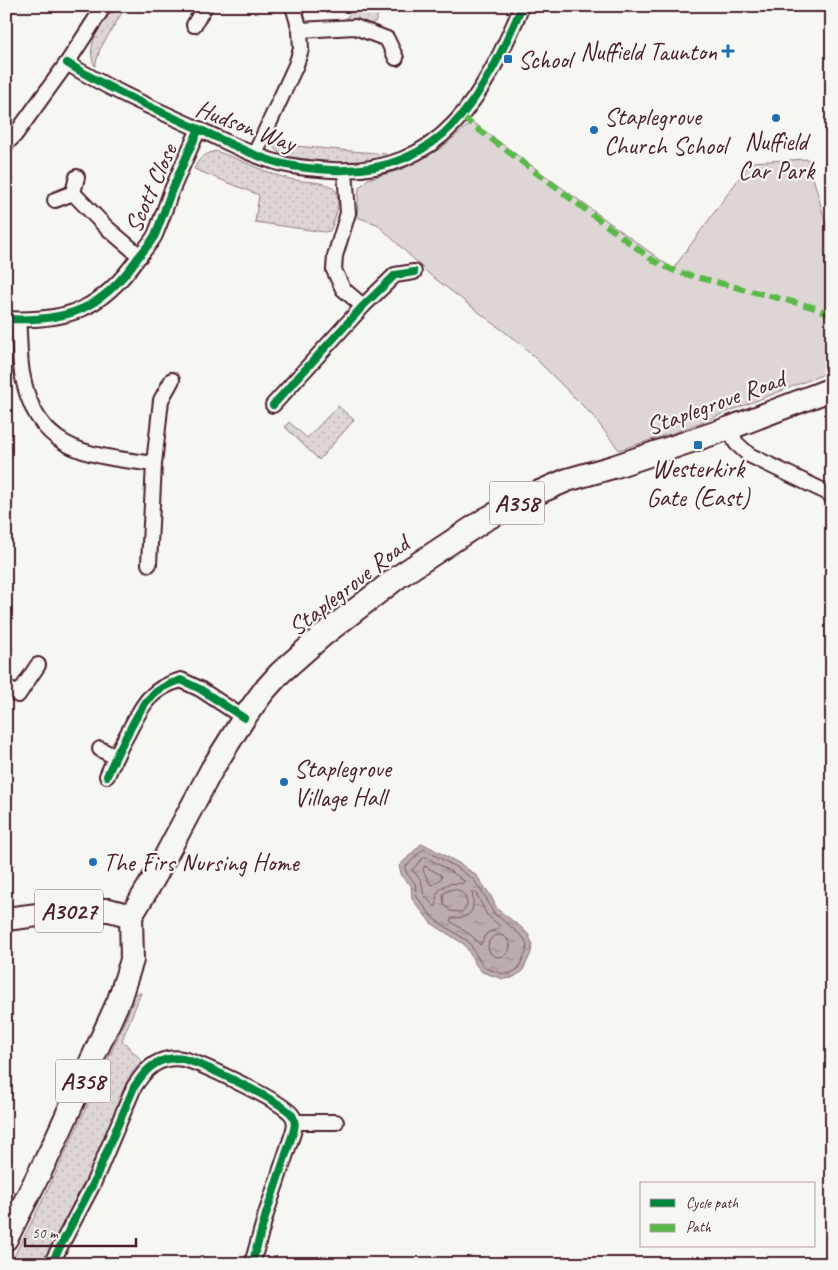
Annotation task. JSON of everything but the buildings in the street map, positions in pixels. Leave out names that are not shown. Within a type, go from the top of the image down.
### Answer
[{"type":"main road","name":"Staplegrove Road","points":[[131,916],[154,878],[212,769],[263,692],[280,673],[323,636],[398,577],[486,519],[528,497],[567,480],[613,467],[730,428],[832,389]]},
{"type":"main road","name":"A3027","points":[[6,919],[77,910],[109,910],[131,916]]},
{"type":"main road","name":"A358","points":[[6,1239],[52,1148],[120,1000],[132,960],[131,916]]},
{"type":"street","points":[[6,144],[15,135],[68,63],[104,6]]},
{"type":"street","points":[[194,25],[205,6]]},
{"type":"street","points":[[255,154],[296,65],[301,49],[300,30],[293,6]]},
{"type":"street","name":"Hudson Way","points":[[68,63],[117,91],[255,154],[283,164],[310,169],[344,171],[373,167],[403,159],[430,146],[448,130],[462,117],[482,88],[522,6]]},
{"type":"street","points":[[300,30],[354,27],[387,39],[396,58]]},
{"type":"street","name":"Scott Close","points":[[154,464],[107,458],[84,452],[62,442],[47,431],[27,395],[12,319],[41,320],[58,317],[82,309],[104,297],[126,275],[154,236],[178,174],[199,129]]},
{"type":"street","points":[[344,171],[348,213],[335,256],[334,270],[343,289],[363,306]]},
{"type":"street","points":[[54,200],[73,193],[77,177]]},
{"type":"street","name":"Scott Close","points":[[73,193],[106,227],[140,256]]},
{"type":"street","points":[[273,405],[363,306],[395,275],[414,272]]},
{"type":"street","points":[[149,564],[154,464],[161,400],[172,380]]},
{"type":"street","points":[[730,428],[736,442],[749,455],[828,493],[832,497]]},
{"type":"street","points":[[6,687],[18,695],[38,665]]},
{"type":"street","points":[[107,776],[143,703],[167,684],[181,680],[200,688],[244,718]]},
{"type":"street","points":[[100,749],[115,757]]},
{"type":"street","points":[[50,1264],[93,1184],[134,1087],[142,1074],[152,1065],[166,1059],[182,1058],[198,1064],[260,1094],[291,1114],[296,1122]]},
{"type":"street","points":[[296,1122],[336,1122]]},
{"type":"street","points":[[252,1264],[296,1122]]},
{"type":"shaded area","points":[[113,6],[126,6],[100,49],[95,66],[92,58],[93,42]]},
{"type":"shaded area","points":[[355,6],[380,6],[376,21],[372,24],[345,20]]},
{"type":"shaded area","points":[[472,122],[673,269],[751,162],[808,159],[825,221],[832,234],[832,371],[676,432],[619,450],[593,416],[523,346],[429,274],[377,224],[357,217],[359,188],[368,179],[403,169],[440,149]]},
{"type":"shaded area","points":[[272,144],[386,154],[386,156],[352,163],[317,163],[294,159],[284,155],[276,150]]},
{"type":"shaded area","points":[[215,151],[285,178],[322,183],[332,187],[337,195],[338,205],[330,231],[324,232],[255,222],[259,195],[194,169],[202,157]]},
{"type":"shaded area","points":[[338,406],[354,420],[319,460],[285,427],[289,422],[307,438]]},
{"type":"shaded area","points":[[137,993],[141,993],[122,1040],[143,1062],[138,1065],[128,1080],[119,1103],[122,1104],[76,1205],[45,1264],[10,1264],[92,1096]]},
{"type":"water","points":[[421,844],[462,865],[477,876],[491,896],[497,909],[529,935],[532,944],[531,953],[522,972],[512,978],[503,979],[482,972],[465,945],[431,923],[412,899],[411,885],[402,877],[399,866]]},
{"type":"marked path","points":[[462,117],[654,261],[677,272],[816,308],[832,315]]},
{"type":"cycle path","points":[[67,63],[134,99],[262,158],[307,168],[332,170],[370,168],[403,159],[431,144],[454,123],[474,98],[492,70],[522,6]]},
{"type":"cycle path","points":[[6,319],[47,318],[65,315],[96,301],[110,290],[124,276],[155,235],[171,192],[199,129]]},
{"type":"cycle path","points":[[273,405],[363,306],[395,275],[414,272]]},
{"type":"cycle path","points":[[107,776],[142,707],[161,688],[170,684],[181,680],[200,689],[244,718]]},
{"type":"cycle path","points":[[51,1264],[93,1184],[134,1087],[150,1067],[166,1059],[176,1058],[206,1068],[274,1101],[292,1115],[294,1119],[293,1133],[266,1214],[252,1264]]},
{"type":"place","name":"Nuffield Taunton","points":[[728,51]]},
{"type":"place","name":"School","points":[[508,59]]},
{"type":"place","name":"Nuffield Car Park","points":[[776,118]]},
{"type":"place","name":"Staplegrove Church School","points":[[594,130]]},
{"type":"place","name":"Westerkirk Gate (East)","points":[[698,445]]},
{"type":"place","name":"Staplegrove Village Hall","points":[[284,782]]},
{"type":"place","name":"The Firs Nursing Home","points":[[93,862]]}]
